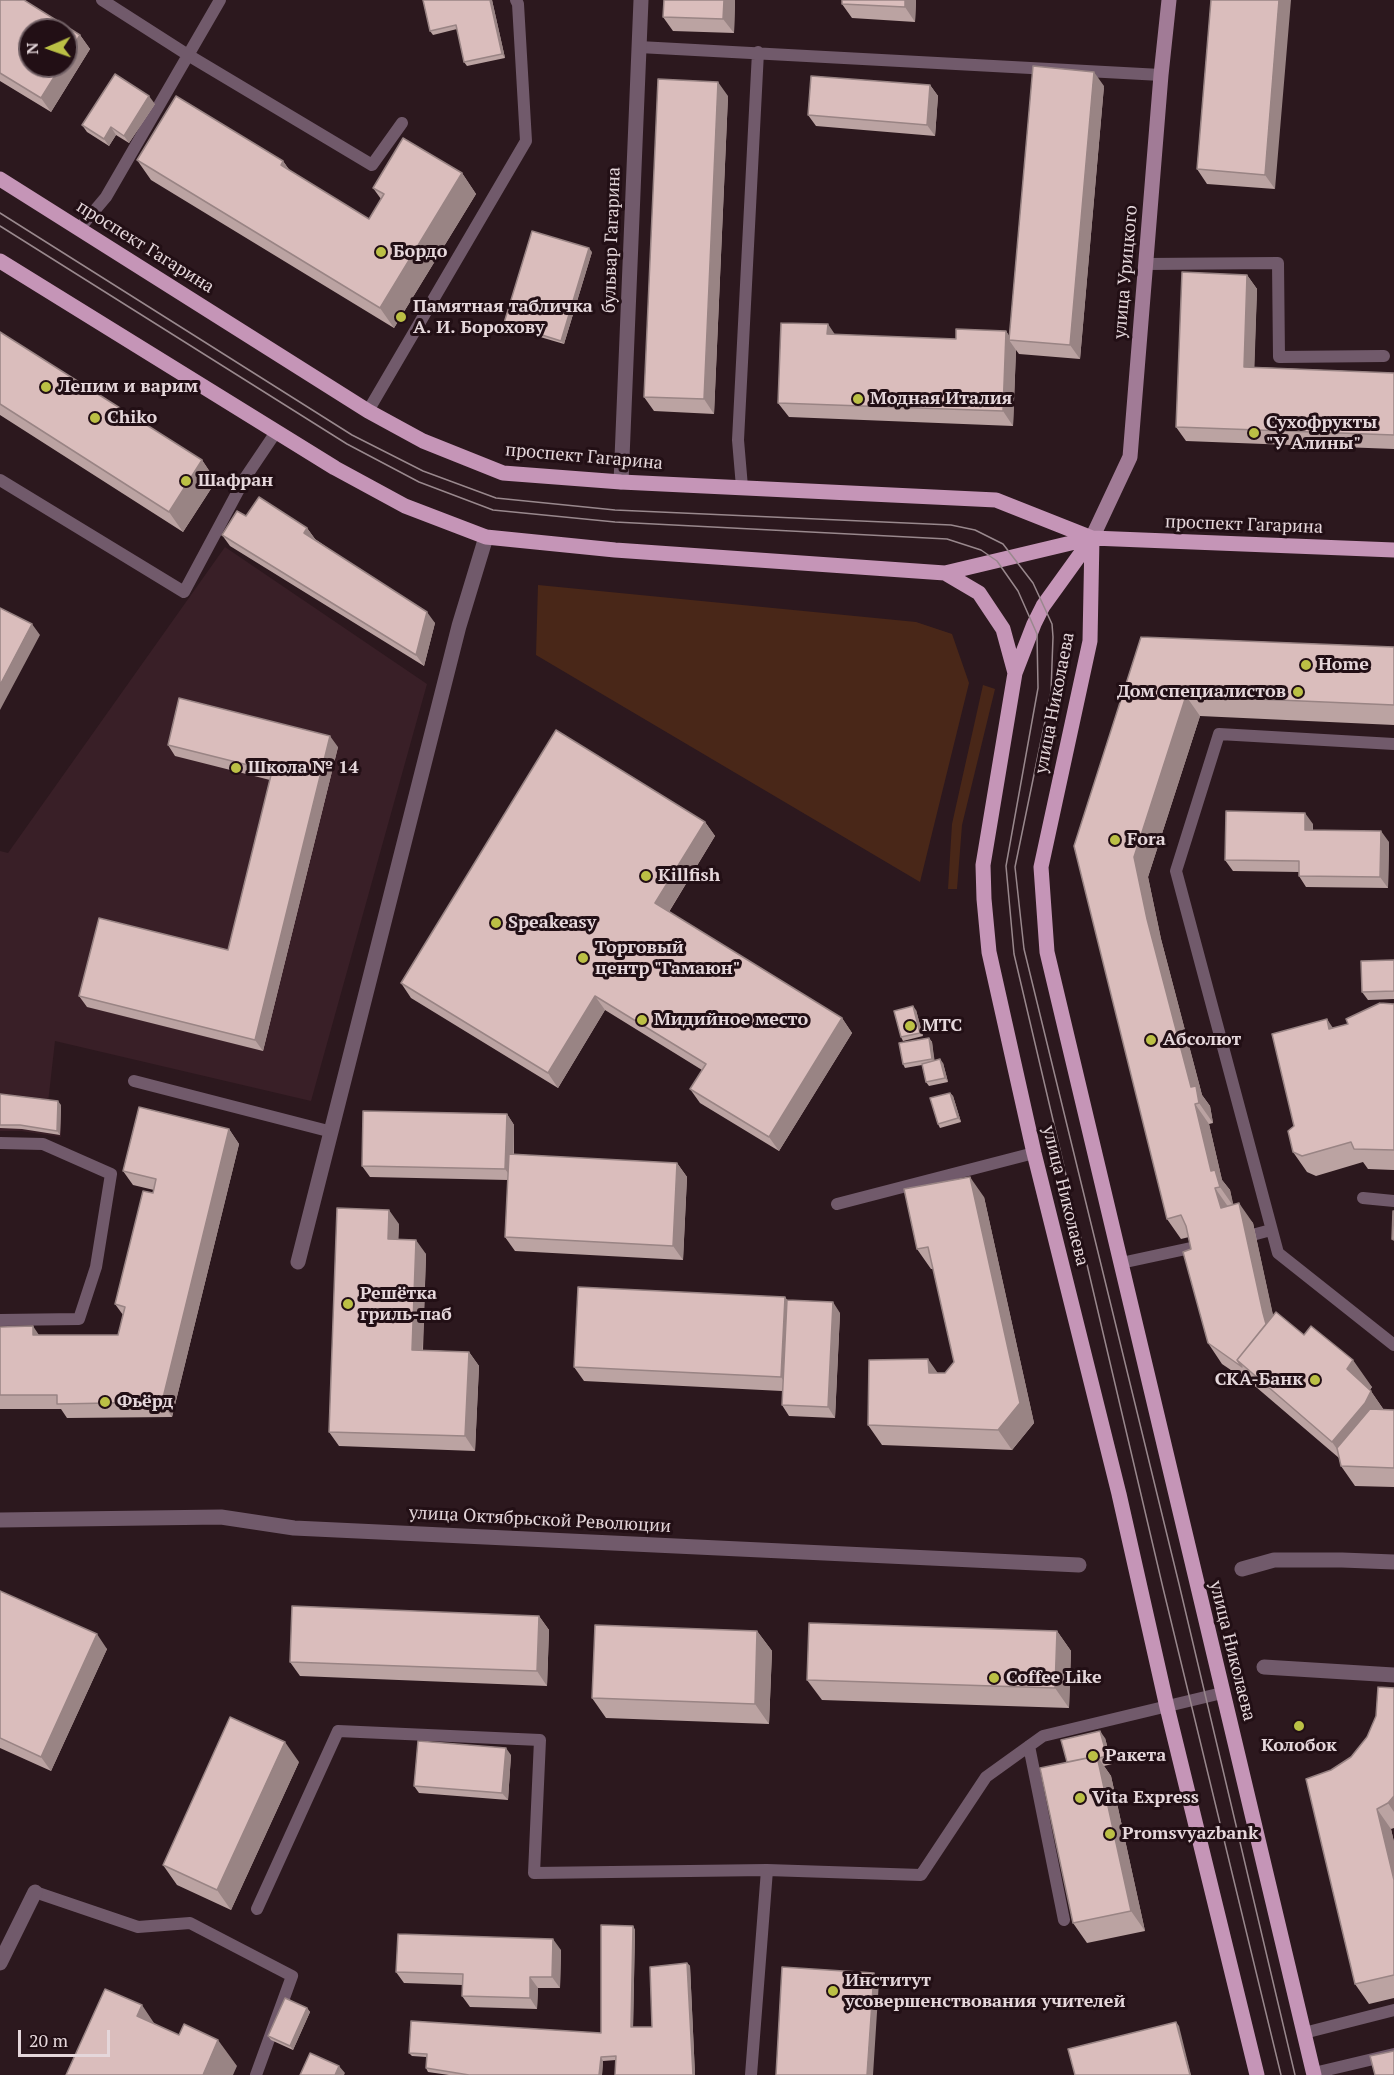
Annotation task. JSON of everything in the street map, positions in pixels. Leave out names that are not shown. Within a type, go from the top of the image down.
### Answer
[{"type":"main road","name":"проспект Гагарина","points":[[0,179],[368,411],[423,441],[503,473],[621,482],[996,500],[1092,538]]},
{"type":"main road","name":"проспект Гагарина","points":[[0,261],[335,468],[405,506],[486,537],[615,550],[945,573],[1092,538],[1394,550]]},
{"type":"main road","name":"улица Николаева","points":[[1092,538],[1043,606],[1015,673],[983,865],[988,952],[1034,1153],[1119,1494],[1167,1707],[1257,2075]]},
{"type":"main road","name":"улица Николаева","points":[[1092,538],[1090,641],[1041,867],[1047,952],[1314,2074]]},
{"type":"main road","points":[[945,573],[979,593],[1003,629],[1015,673]]},
{"type":"street","name":"бульвар Гагарина","points":[[621,482],[641,0]]},
{"type":"street","name":"улица Урицкого","points":[[1092,538],[1130,457],[1169,0]]},
{"type":"street","points":[[298,1263],[459,626],[486,537]]},
{"type":"street","name":"улица Октябрьской Революции","points":[[0,1520],[221,1517],[294,1528],[1079,1565]]},
{"type":"street","points":[[1242,1569],[1274,1560],[1394,1562]]},
{"type":"street","points":[[1264,1667],[1394,1675]]},
{"type":"street","points":[[0,1963],[35,1892]]},
{"type":"lane","points":[[102,0],[188,55],[372,165],[402,123]]},
{"type":"lane","points":[[79,229],[106,197],[220,0]]},
{"type":"lane","points":[[368,411],[526,141],[516,0]]},
{"type":"lane","points":[[639,46],[1161,75]]},
{"type":"lane","points":[[742,488],[738,440],[758,52]]},
{"type":"lane","points":[[1146,264],[1278,263],[1279,357],[1384,356]]},
{"type":"lane","points":[[0,480],[184,592],[245,478],[276,432]]},
{"type":"lane","points":[[1394,744],[1219,734],[1176,871],[1278,1253],[1394,1345]]},
{"type":"lane","points":[[134,1082],[332,1132]]},
{"type":"lane","points":[[0,1143],[43,1144],[111,1174],[96,1268],[79,1319],[0,1320]]},
{"type":"lane","points":[[837,1204],[1034,1153]]},
{"type":"lane","points":[[1363,1198],[1394,1201]]},
{"type":"lane","points":[[1256,1234],[1272,1230]]},
{"type":"lane","points":[[1121,1263],[1200,1246]]},
{"type":"lane","points":[[257,1910],[338,1731],[540,1740],[534,1873],[767,1870],[921,1875],[987,1777],[1043,1736],[1222,1693]]},
{"type":"lane","points":[[1029,1746],[1064,1920]]},
{"type":"lane","points":[[751,2075],[767,1870]]},
{"type":"lane","points":[[35,1892],[138,1927],[190,1923],[292,1976],[256,2075]]},
{"type":"lane","points":[[1304,2033],[1394,2010]]},
{"type":"lane","points":[[1314,2074],[1394,2054]]},
{"type":"shaded area","name":"Школа № 14","points":[[225,547],[427,684],[311,1101],[55,1041],[48,1103],[61,1105],[61,1137],[21,1131],[0,1131],[0,851],[8,853]]},
{"type":"shaded area","points":[[538,585],[916,622],[952,634],[969,683],[920,882],[536,655]]},
{"type":"shaded area","points":[[983,685],[995,689],[962,825],[957,889],[948,889],[952,824]]},
{"type":"building","points":[[0,0],[24,0],[53,18],[18,18],[18,78],[54,78],[41,98],[0,73]]},
{"type":"building","points":[[423,0],[490,0],[502,54],[464,62],[456,25],[430,31]]},
{"type":"building","points":[[664,0],[724,0],[723,19],[663,17]]},
{"type":"building","points":[[842,0],[905,0],[905,7],[842,4]]},
{"type":"building","points":[[1211,0],[1279,0],[1265,175],[1197,169]]},
{"type":"building","points":[[1033,66],[1094,72],[1070,345],[1009,340]]},
{"type":"building","points":[[115,74],[149,96],[124,136],[111,127],[104,139],[82,125]]},
{"type":"building","points":[[811,76],[930,85],[927,125],[808,115]]},
{"type":"building","points":[[658,79],[718,82],[704,399],[644,397]]},
{"type":"building","points":[[176,96],[283,161],[281,165],[369,219],[384,194],[373,188],[403,138],[462,173],[380,308],[137,160]]},
{"type":"building","points":[[532,231],[589,248],[561,341],[504,323]]},
{"type":"building","points":[[1182,272],[1247,275],[1244,367],[1394,373],[1394,435],[1176,427]]},
{"type":"building","points":[[781,323],[828,324],[827,334],[956,339],[956,329],[1006,331],[1003,411],[778,403]]},
{"type":"building","points":[[0,332],[202,460],[169,512],[0,404]]},
{"type":"building","points":[[259,497],[307,528],[304,533],[427,612],[416,655],[222,535],[237,511],[246,516]]},
{"type":"building","points":[[0,608],[32,624],[0,685]]},
{"type":"building","points":[[1141,637],[1394,647],[1394,705],[1186,696],[1134,857],[1147,919],[1191,1087],[1196,1086],[1199,1103],[1195,1104],[1211,1171],[1215,1170],[1220,1187],[1215,1188],[1221,1208],[1239,1203],[1266,1324],[1237,1360],[1242,1367],[1208,1343],[1183,1252],[1191,1249],[1186,1226],[1181,1215],[1167,1219],[1074,846]]},
{"type":"building","points":[[179,698],[330,736],[255,1040],[79,996],[99,918],[228,950],[272,771],[168,745]]},
{"type":"building","name":"Торговый центр \"Гамаюн\"","points":[[556,730],[705,822],[655,903],[842,1018],[769,1137],[690,1089],[706,1064],[595,996],[548,1073],[401,983]]},
{"type":"building","points":[[1226,811],[1305,813],[1305,830],[1381,831],[1380,877],[1299,876],[1299,861],[1225,860]]},
{"type":"building","points":[[1394,960],[1394,991],[1362,992],[1361,961]]},
{"type":"building","points":[[1380,1003],[1394,1004],[1394,1150],[1354,1149],[1351,1142],[1302,1156],[1293,1152],[1288,1131],[1294,1126],[1272,1034],[1327,1019],[1329,1029],[1348,1024],[1346,1019]]},
{"type":"building","name":"МТС","points":[[913,1006],[920,1033],[901,1037],[894,1011]]},
{"type":"building","points":[[929,1038],[932,1059],[903,1064],[899,1043]]},
{"type":"building","points":[[940,1059],[945,1078],[926,1082],[922,1064]]},
{"type":"building","points":[[950,1093],[958,1118],[938,1124],[930,1098]]},
{"type":"building","points":[[0,1094],[58,1101],[57,1131],[20,1125],[0,1125]]},
{"type":"building","points":[[139,1107],[229,1129],[162,1402],[57,1404],[57,1395],[0,1395],[0,1327],[33,1326],[33,1335],[118,1335],[125,1307],[115,1304],[143,1191],[153,1193],[156,1179],[123,1171]]},
{"type":"building","points":[[363,1111],[507,1114],[505,1169],[362,1166]]},
{"type":"building","points":[[509,1154],[677,1163],[673,1246],[505,1237]]},
{"type":"building","points":[[970,1177],[1020,1403],[998,1430],[868,1425],[869,1360],[928,1359],[929,1373],[945,1373],[954,1362],[928,1247],[917,1249],[904,1189]]},
{"type":"building","points":[[337,1208],[389,1210],[388,1239],[416,1240],[412,1350],[469,1352],[465,1436],[329,1432]]},
{"type":"building","points":[[1394,1211],[1394,1240],[1392,1239]]},
{"type":"building","points":[[578,1287],[785,1297],[781,1377],[574,1367]]},
{"type":"building","points":[[787,1300],[833,1302],[828,1407],[782,1405]]},
{"type":"building","points":[[1276,1312],[1304,1335],[1311,1326],[1353,1360],[1347,1369],[1371,1391],[1365,1403],[1332,1442],[1237,1360]]},
{"type":"building","points":[[1370,1409],[1394,1410],[1394,1468],[1341,1466],[1337,1448]]},
{"type":"building","points":[[0,1591],[97,1634],[41,1757],[0,1738]]},
{"type":"building","points":[[292,1606],[539,1616],[537,1671],[290,1662]]},
{"type":"building","points":[[809,1623],[1057,1631],[1055,1688],[807,1680]]},
{"type":"building","points":[[595,1625],[757,1631],[755,1704],[592,1698]]},
{"type":"building","points":[[1378,1687],[1394,1688],[1394,1796],[1388,1803],[1377,1809],[1394,1880],[1394,1975],[1355,1984],[1306,1779],[1331,1770],[1351,1757],[1367,1737],[1376,1716]]},
{"type":"building","points":[[230,1717],[285,1742],[217,1890],[163,1865]]},
{"type":"building","points":[[1100,1731],[1107,1756],[1067,1762],[1061,1740]]},
{"type":"building","points":[[418,1741],[506,1748],[502,1793],[414,1786]]},
{"type":"building","points":[[1097,1756],[1131,1911],[1073,1923],[1040,1768]]},
{"type":"building","points":[[601,1925],[633,1926],[631,2027],[652,2027],[650,1967],[687,1963],[693,2075],[615,2075],[616,2056],[601,2057],[599,2075],[469,2075],[426,2068],[427,2054],[409,2053],[411,2021],[601,2033]]},
{"type":"building","points":[[398,1934],[553,1939],[552,1977],[530,1977],[530,1998],[462,1996],[463,1974],[396,1972]]},
{"type":"building","points":[[782,1967],[874,1973],[867,2075],[776,2075]]},
{"type":"building","points":[[105,1989],[142,2005],[137,2016],[179,2035],[184,2024],[218,2040],[203,2075],[66,2075]]},
{"type":"building","points":[[285,1998],[307,2008],[290,2046],[268,2036]]},
{"type":"building","points":[[1176,2022],[1190,2075],[1075,2075],[1068,2049]]},
{"type":"building","points":[[1394,2051],[1394,2075],[1375,2075],[1370,2056]]},
{"type":"building","points":[[310,2053],[339,2066],[335,2075],[300,2075]]},
{"type":"tram line","points":[[0,213],[352,435],[423,471],[496,498],[615,510],[951,525],[975,530],[1003,544],[1033,583],[1052,624],[1053,637],[1051,692],[1015,867],[1024,949],[1179,1584],[1295,2075]]},
{"type":"tram line","points":[[0,226],[347,444],[419,482],[493,510],[615,522],[947,539],[981,550],[997,561],[1018,591],[1037,634],[1038,688],[1006,866],[1014,954],[1163,1588],[1281,2075]]},
{"type":"place","name":"Бордо","points":[[381,252]]},
{"type":"place","name":"Памятная табличка А. И. Борохову","points":[[401,317]]},
{"type":"place","name":"Лепим и варим","points":[[46,387]]},
{"type":"place","name":"Модная Италия","points":[[858,399]]},
{"type":"place","name":"Chiko","points":[[95,418]]},
{"type":"place","name":"Сухофрукты \"У Алины\"","points":[[1254,433]]},
{"type":"place","name":"Шафран","points":[[186,481]]},
{"type":"place","name":"Home","points":[[1306,665]]},
{"type":"place","name":"Дом специалистов","points":[[1298,692]]},
{"type":"place","name":"Школа № 14","points":[[236,768]]},
{"type":"place","name":"Fora","points":[[1115,840]]},
{"type":"place","name":"Killfish","points":[[646,876]]},
{"type":"place","name":"Speakeasy","points":[[496,923]]},
{"type":"place","name":"Торговый центр \"Гамаюн\"","points":[[583,958]]},
{"type":"place","name":"Мидийное место","points":[[642,1020]]},
{"type":"place","name":"МТС","points":[[910,1026]]},
{"type":"place","name":"Абсолют","points":[[1151,1040]]},
{"type":"place","name":"Решётка гриль-паб","points":[[348,1304]]},
{"type":"place","name":"СКА-Банк","points":[[1315,1380]]},
{"type":"place","name":"Фьёрд","points":[[105,1402]]},
{"type":"place","name":"Coffee Like","points":[[994,1678]]},
{"type":"place","name":"Колобок","points":[[1299,1726]]},
{"type":"place","name":"Ракета","points":[[1093,1756]]},
{"type":"place","name":"Vita Express","points":[[1080,1798]]},
{"type":"place","name":"Promsvyazbank","points":[[1110,1834]]},
{"type":"place","name":"Институт усовершенствования учителей","points":[[833,1991]]}]
